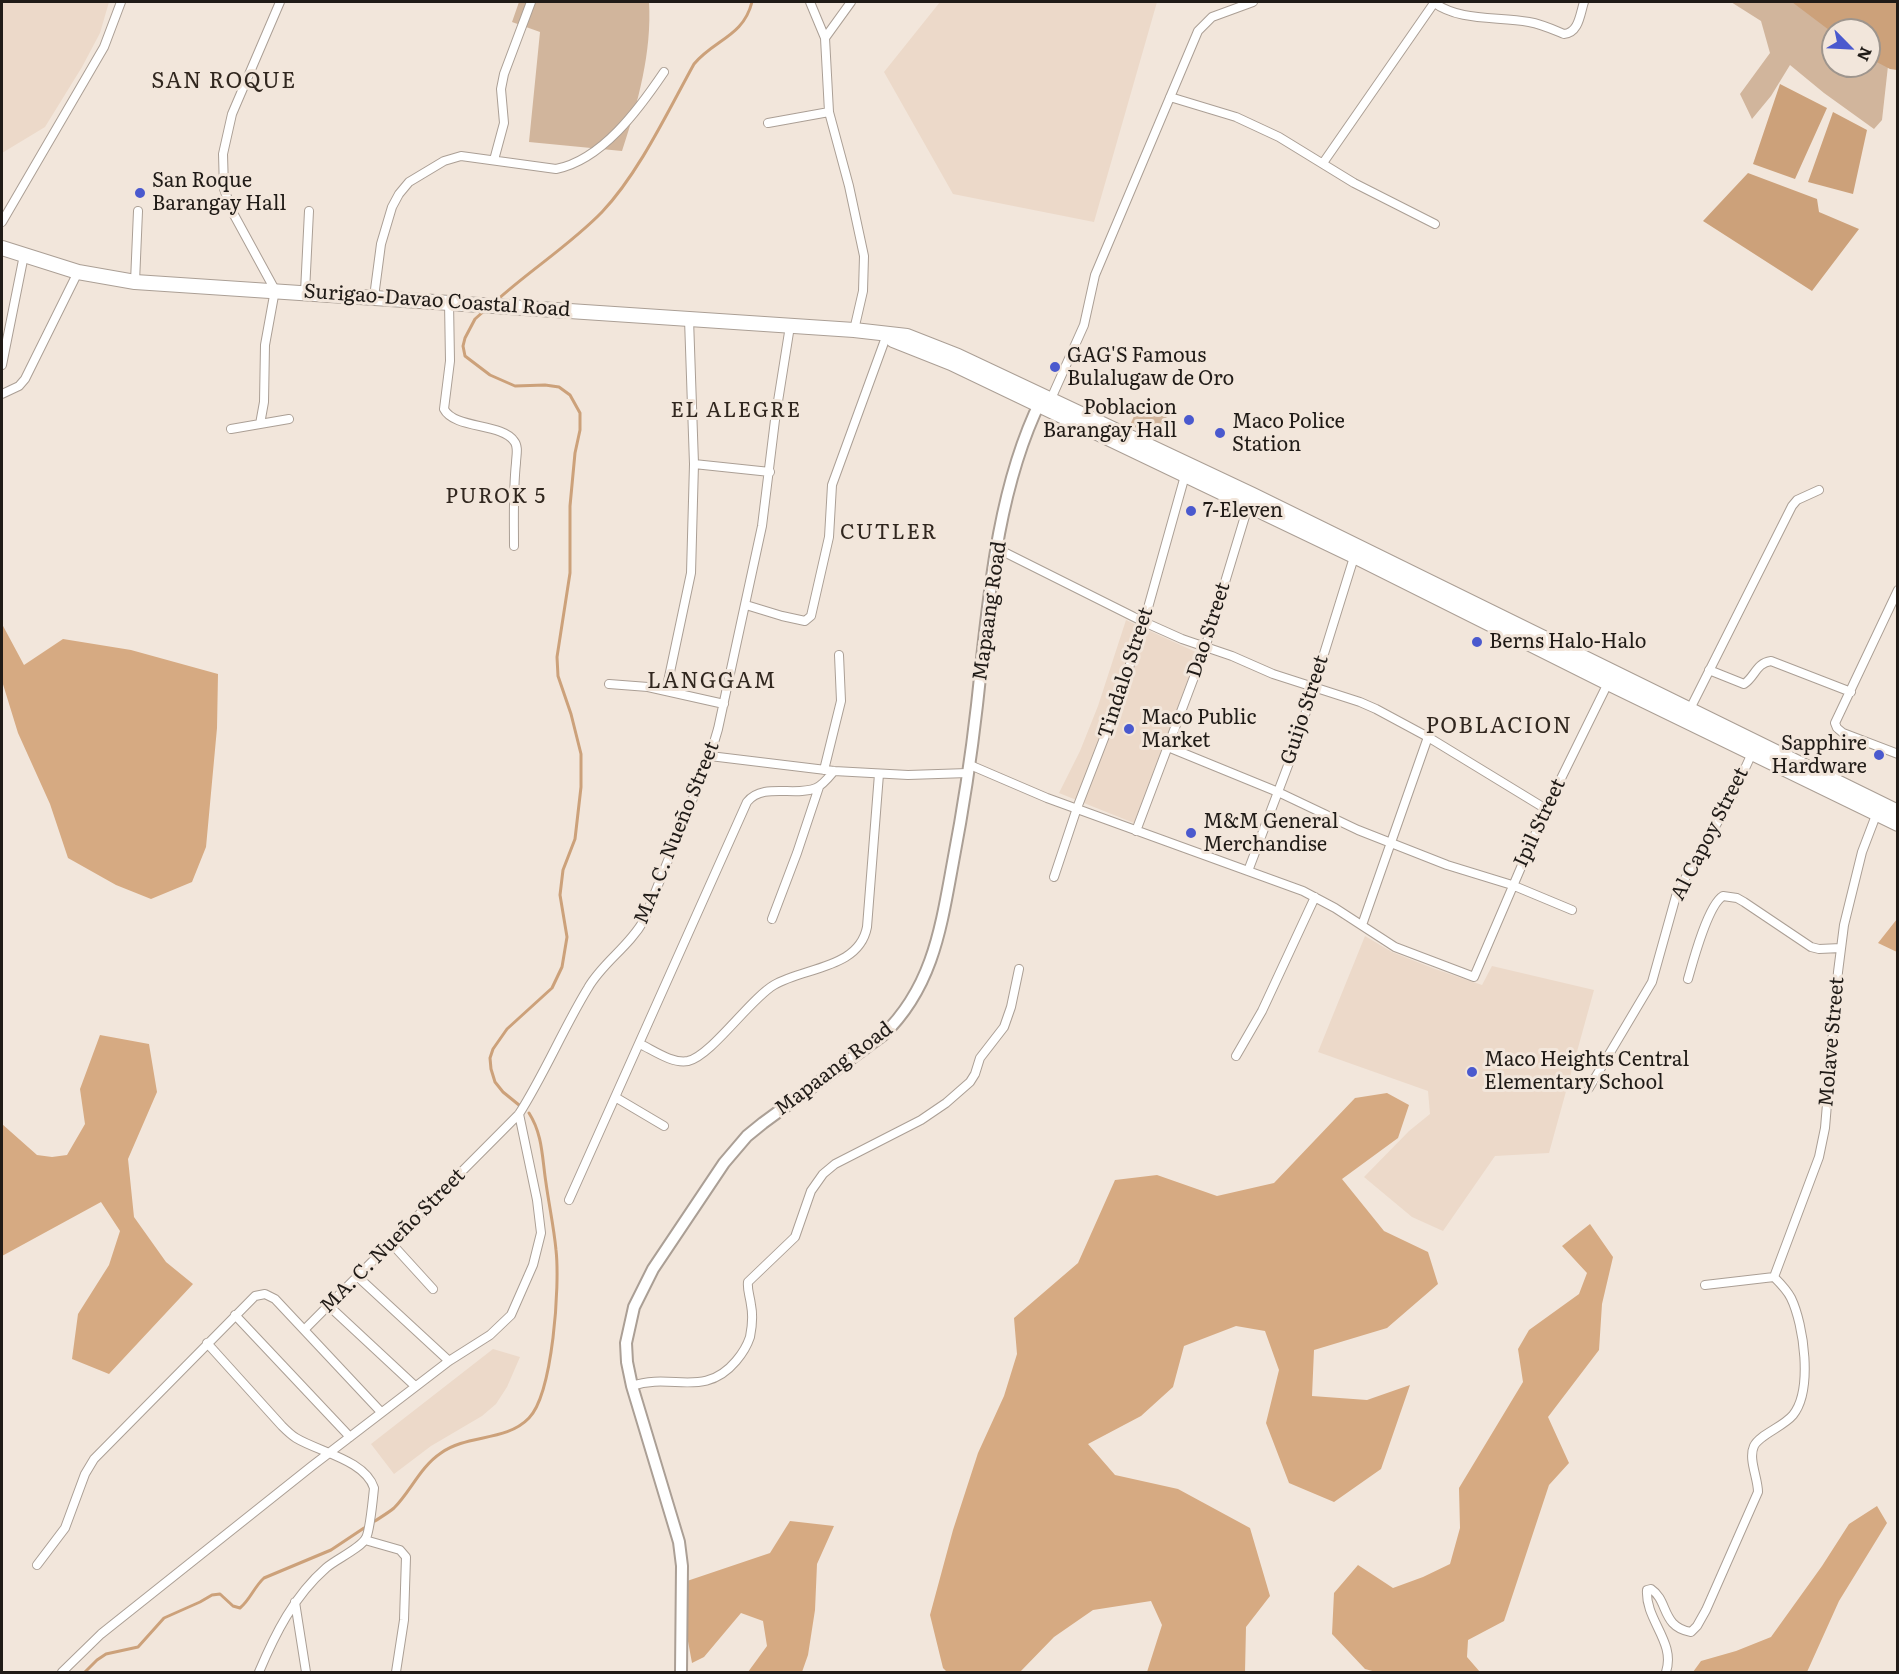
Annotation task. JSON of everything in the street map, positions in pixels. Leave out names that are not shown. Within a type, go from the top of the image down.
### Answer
[{"type":"highway","name":"Surigao-Davao Coastal Road","points":[[2,248],[78,272],[135,282],[854,330],[922,340],[1044,403],[1250,500],[1878,808],[1898,824]]},
{"type":"highway","name":"Surigao-Davao Coastal Road","points":[[1610,678],[1690,709],[1754,747]]},
{"type":"highway","name":"Surigao-Davao Coastal Road","points":[[1878,808],[1898,812]]},
{"type":"street","points":[[2,222],[104,47],[121,2]]},
{"type":"street","points":[[260,424],[264,402],[265,345],[275,290],[233,213],[224,189],[222,170],[232,114],[280,2]]},
{"type":"street","points":[[494,160],[504,123],[501,89],[504,74],[531,2]]},
{"type":"street","points":[[810,2],[825,38],[829,112],[849,186],[864,256],[863,291],[854,330]]},
{"type":"street","points":[[825,38],[851,2]]},
{"type":"street","points":[[1044,403],[1084,325],[1095,275],[1198,30],[1212,17],[1253,2]]},
{"type":"street","points":[[1323,163],[1434,2],[1459,14],[1527,21],[1564,34],[1569,34],[1576,26],[1584,2]]},
{"type":"street","points":[[374,297],[381,244],[392,207],[399,194],[410,182],[444,161],[462,156],[556,169],[572,166],[591,154],[621,128],[645,100],[664,72]]},
{"type":"street","points":[[1170,97],[1236,117],[1279,137],[1354,183],[1435,224]]},
{"type":"street","points":[[768,123],[829,112]]},
{"type":"street","points":[[135,282],[138,211]]},
{"type":"street","points":[[305,292],[309,211]]},
{"type":"street","points":[[2,365],[24,255]]},
{"type":"street","points":[[2,394],[19,386],[25,379],[78,272]]},
{"type":"street","points":[[449,302],[450,361],[444,410],[451,417],[501,433],[515,441],[517,447],[514,481],[514,546]]},
{"type":"street","points":[[666,691],[691,573],[694,464],[689,319]]},
{"type":"street","name":"MA. C. Nueño Street","points":[[304,1330],[519,1114],[544,1074],[589,986],[631,940],[644,920],[710,756],[724,704],[762,526],[775,420],[790,326]]},
{"type":"street","points":[[746,605],[805,621],[811,616],[829,537],[832,485],[881,335]]},
{"type":"street","name":"Mapaang Road","points":[[681,1672],[682,1566],[679,1542],[632,1386],[627,1362],[626,1343],[633,1307],[653,1269],[724,1163],[740,1143],[755,1129],[883,1035],[897,1022],[921,986],[932,957],[945,902],[969,769],[985,627],[998,549],[1016,464],[1044,403]]},
{"type":"street","points":[[231,429],[289,419]]},
{"type":"street","points":[[694,464],[770,472]]},
{"type":"street","name":"Tindalo Street","points":[[1054,877],[1077,808],[1107,735],[1144,622],[1187,471]]},
{"type":"street","points":[[1690,709],[1792,506],[1819,489]]},
{"type":"street","name":"Dao Street","points":[[1136,831],[1205,648],[1250,500]]},
{"type":"street","points":[[998,549],[1144,622],[1205,648],[1232,656],[1272,674],[1360,702],[1428,737],[1546,809]]},
{"type":"street","name":"Guijo Street","points":[[1248,871],[1295,747],[1356,552]]},
{"type":"street","points":[[1898,590],[1836,721],[1837,728],[1843,733],[1898,754]]},
{"type":"street","points":[[824,770],[841,701],[839,655]]},
{"type":"street","points":[[1709,670],[1744,684],[1764,662],[1771,661],[1851,692]]},
{"type":"street","name":"Ipil Street","points":[[1362,925],[1405,952],[1474,977],[1546,809],[1610,678]]},
{"type":"street","points":[[609,684],[666,691],[724,704]]},
{"type":"street","points":[[710,756],[824,770],[879,774],[969,769],[1315,897],[1362,925],[1428,737]]},
{"type":"street","points":[[1168,747],[1447,865],[1512,885],[1572,910]]},
{"type":"street","name":"Al Capoy Street","points":[[1589,1088],[1652,982],[1676,896],[1730,801],[1754,747]]},
{"type":"street","points":[[772,919],[819,787],[834,771]]},
{"type":"street","points":[[640,1044],[673,1059],[689,1061],[705,1051],[771,987],[834,962],[860,945],[864,940],[868,921],[879,774]]},
{"type":"street","points":[[569,1200],[747,802],[756,794],[819,787]]},
{"type":"street","name":"Molave Street","points":[[1774,1276],[1819,1157],[1825,1128],[1841,948],[1862,852],[1878,808]]},
{"type":"street","points":[[1688,979],[1710,916],[1718,899],[1723,896],[1737,898],[1744,902],[1811,947],[1841,948]]},
{"type":"street","points":[[1236,1056],[1262,1011],[1315,897]]},
{"type":"street","points":[[632,1386],[656,1381],[705,1382],[716,1379],[733,1365],[750,1337],[752,1307],[748,1282],[795,1237],[816,1183],[836,1164],[921,1120],[946,1103],[970,1082],[980,1058],[1004,1027],[1019,969]]},
{"type":"street","points":[[615,1097],[664,1126]]},
{"type":"street","points":[[62,1672],[101,1634],[381,1412],[449,1361],[490,1335],[511,1315],[518,1303],[538,1248],[541,1233],[537,1200],[519,1114]]},
{"type":"street","points":[[392,1244],[433,1289]]},
{"type":"street","points":[[1666,1672],[1668,1650],[1655,1621],[1647,1598],[1647,1590],[1651,1588],[1656,1592],[1668,1619],[1675,1625],[1684,1631],[1691,1632],[1697,1626],[1758,1492],[1758,1480],[1752,1454],[1754,1445],[1765,1435],[1786,1423],[1796,1412],[1803,1390],[1805,1360],[1795,1308],[1790,1295],[1774,1276],[1705,1285]]},
{"type":"street","points":[[358,1277],[449,1361]]},
{"type":"street","points":[[36,1566],[65,1528],[85,1474],[94,1459],[255,1296],[265,1294],[274,1299],[381,1412]]},
{"type":"street","points":[[329,1306],[415,1386]]},
{"type":"street","points":[[235,1315],[350,1437]]},
{"type":"street","points":[[207,1343],[282,1426],[296,1438],[330,1452],[359,1469],[372,1481],[374,1488],[365,1540],[325,1569],[295,1602],[259,1672]]},
{"type":"street","points":[[365,1540],[400,1550],[406,1557],[404,1620],[396,1672]]},
{"type":"street","points":[[295,1602],[306,1672]]},
{"type":"shaded area","points":[[2,2],[109,2],[100,33],[45,127],[2,153]]},
{"type":"shaded area","points":[[519,2],[649,2],[648,40],[643,77],[622,151],[529,142],[540,32],[512,22]]},
{"type":"shaded area","points":[[940,2],[1157,2],[1094,222],[953,194],[884,72]]},
{"type":"shaded area","points":[[1731,2],[1848,2],[1860,18],[1821,18],[1821,78],[1881,78],[1881,46],[1889,57],[1882,120],[1874,129],[1790,65],[1771,96],[1752,119],[1740,94],[1770,53],[1761,21]]},
{"type":"shaded area","points":[[1792,2],[1897,2],[1897,70],[1881,64],[1881,18],[1821,18],[1821,24]]},
{"type":"shaded area","points":[[1780,84],[1827,108],[1795,179],[1753,164]]},
{"type":"shaded area","points":[[1833,112],[1867,130],[1853,194],[1808,182]]},
{"type":"shaded area","points":[[1748,173],[1817,199],[1819,212],[1859,229],[1812,291],[1703,221]]},
{"type":"shaded area","points":[[1139,405],[1174,421],[1165,440],[1130,425]]},
{"type":"shaded area","name":"Maco Public Market","points":[[1126,620],[1198,653],[1134,823],[1059,793],[1080,751],[1098,706]]},
{"type":"shaded area","points":[[2,624],[24,665],[63,639],[131,650],[218,674],[217,728],[206,847],[192,882],[151,899],[116,885],[68,858],[50,804],[18,733],[2,681]]},
{"type":"shaded area","points":[[1897,919],[1897,952],[1878,943]]},
{"type":"shaded area","name":"Maco Heights Central Elementary School","points":[[1365,936],[1392,952],[1482,985],[1492,966],[1594,990],[1549,1153],[1495,1156],[1443,1231],[1412,1217],[1364,1177],[1409,1131],[1430,1114],[1428,1091],[1318,1052]]},
{"type":"shaded area","points":[[100,1035],[149,1044],[157,1092],[128,1159],[134,1217],[166,1262],[193,1284],[109,1374],[72,1359],[78,1314],[109,1265],[120,1231],[101,1202],[2,1256],[2,1124],[37,1155],[52,1157],[67,1155],[85,1124],[80,1089]]},
{"type":"shaded area","points":[[1387,1093],[1409,1105],[1398,1138],[1342,1179],[1384,1231],[1428,1252],[1438,1284],[1387,1328],[1314,1350],[1312,1396],[1367,1400],[1410,1385],[1381,1469],[1334,1502],[1289,1483],[1266,1423],[1279,1370],[1265,1331],[1236,1326],[1184,1346],[1173,1387],[1141,1416],[1088,1444],[1115,1475],[1178,1489],[1250,1528],[1270,1596],[1246,1627],[1245,1672],[1147,1672],[1162,1625],[1151,1601],[1093,1610],[1054,1637],[1020,1672],[947,1672],[943,1668],[930,1615],[953,1530],[978,1453],[1004,1396],[1017,1354],[1014,1318],[1078,1263],[1115,1180],[1157,1175],[1217,1196],[1274,1183],[1355,1098]]},
{"type":"shaded area","points":[[1590,1224],[1613,1257],[1602,1304],[1599,1350],[1548,1417],[1569,1463],[1549,1485],[1504,1621],[1468,1640],[1467,1657],[1480,1672],[1376,1672],[1365,1669],[1332,1634],[1334,1593],[1358,1565],[1393,1588],[1450,1564],[1460,1528],[1459,1488],[1523,1382],[1518,1349],[1529,1330],[1579,1294],[1587,1273],[1562,1246]]},
{"type":"shaded area","points":[[493,1349],[520,1357],[507,1387],[496,1404],[482,1416],[431,1446],[394,1474],[371,1444]]},
{"type":"shaded area","points":[[1877,1506],[1887,1523],[1839,1601],[1807,1672],[1693,1672],[1701,1661],[1736,1651],[1771,1637],[1849,1524]]},
{"type":"shaded area","points":[[790,1521],[834,1526],[817,1564],[815,1610],[808,1655],[802,1672],[748,1672],[767,1646],[763,1621],[741,1613],[704,1657],[692,1663],[685,1625],[687,1581],[770,1553]]},
{"type":"waterway","points":[[496,301],[577,235],[616,196],[641,160],[694,64],[742,23],[752,2]]},
{"type":"waterway","points":[[484,311],[475,319],[465,338],[463,346],[465,356],[490,375],[515,386],[559,387],[570,395],[580,413],[580,430],[575,453],[570,506],[570,573],[557,657],[558,676],[581,754],[581,787],[575,839],[563,870],[560,895],[567,937],[562,967],[552,988],[507,1029],[493,1049],[490,1058],[495,1082],[519,1105]]},
{"type":"waterway","points":[[375,1521],[394,1508],[421,1472],[441,1453],[462,1443],[498,1435],[520,1426],[529,1418],[537,1405],[544,1386],[553,1338],[557,1266],[541,1147],[534,1121],[529,1113]]},
{"type":"waterway","points":[[85,1672],[106,1654],[138,1647],[164,1618],[212,1595],[220,1594],[233,1606],[240,1608],[264,1578],[331,1550],[364,1528]]},
{"type":"place","name":"San Roque Barangay Hall","points":[[140,193]]},
{"type":"place","name":"GAG'S Famous Bulalugaw de Oro","points":[[1055,367]]},
{"type":"place","name":"Poblacion Barangay Hall","points":[[1189,420]]},
{"type":"place","name":"Maco Police Station","points":[[1220,433]]},
{"type":"place","name":"7-Eleven","points":[[1191,511]]},
{"type":"place","name":"Berns Halo-Halo","points":[[1477,642]]},
{"type":"place","name":"Maco Public Market","points":[[1129,729]]},
{"type":"place","name":"Sapphire Hardware","points":[[1879,755]]},
{"type":"place","name":"M&M General Merchandise","points":[[1191,833]]},
{"type":"place","name":"Maco Heights Central Elementary School","points":[[1472,1072]]},
{"type":"district","name":"SAN ROQUE","points":[[224,82]]},
{"type":"district","name":"EL ALEGRE","points":[[736,411]]},
{"type":"district","name":"PUROK 5","points":[[496,497]]},
{"type":"district","name":"CUTLER","points":[[889,533]]},
{"type":"district","name":"LANGGAM","points":[[712,682]]},
{"type":"district","name":"POBLACION","points":[[1499,727]]}]
